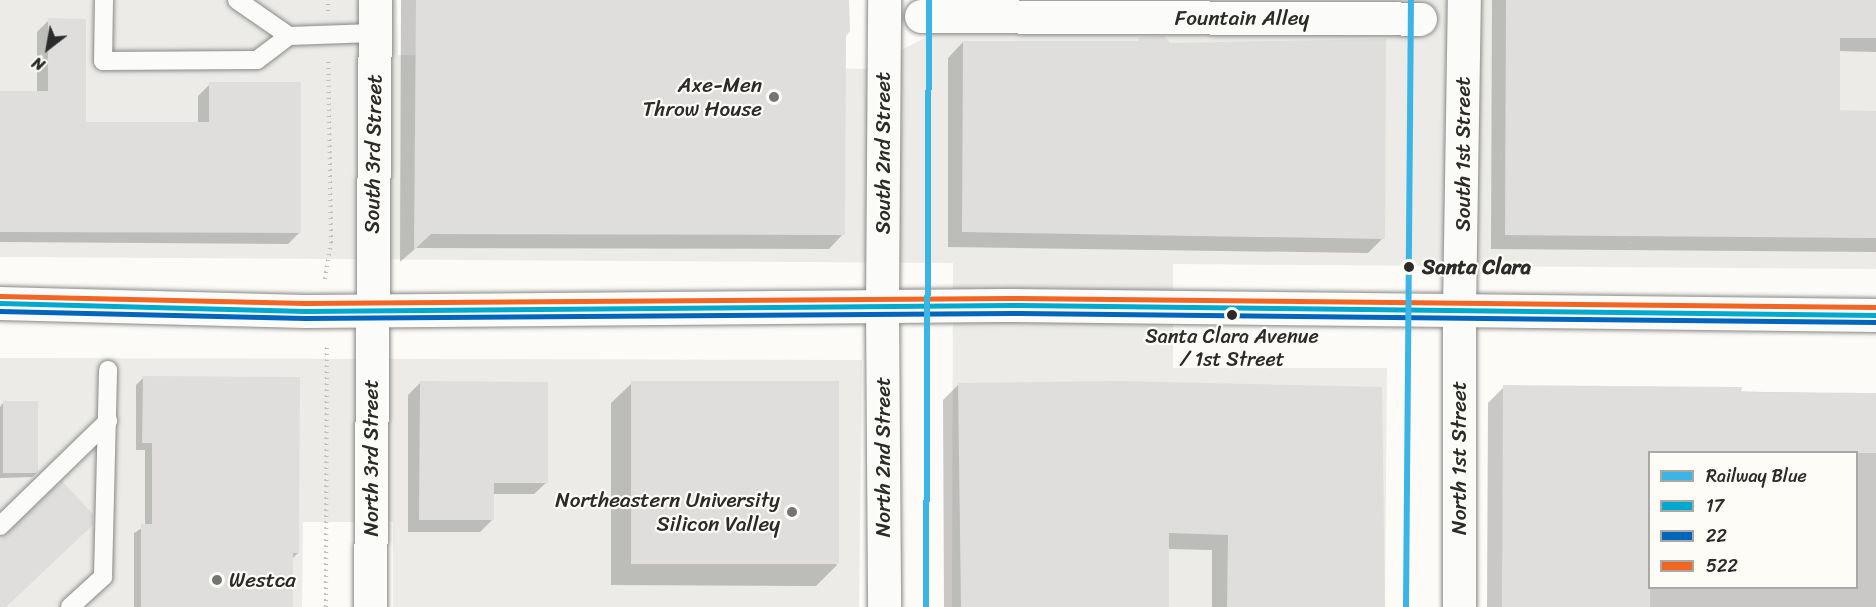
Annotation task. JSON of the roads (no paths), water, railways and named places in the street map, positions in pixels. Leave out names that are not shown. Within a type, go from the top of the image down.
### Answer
[{"type":"main road","name":"South 3rd Street","points":[[371,309],[375,0]]},
{"type":"main road","name":"South 2nd Street","points":[[882,307],[884,0]]},
{"type":"main road","name":"South 1st Street","points":[[1459,309],[1464,0]]},
{"type":"main road","name":"Fountain Alley","points":[[921,16],[1420,19]]},
{"type":"main road","points":[[0,303],[305,311],[882,307],[1459,309],[1876,315]]},
{"type":"main road","name":"North 2nd Street","points":[[882,307],[884,607]]},
{"type":"main road","name":"North 3rd Street","points":[[370,607],[371,309]]},
{"type":"main road","name":"North 1st Street","points":[[1459,309],[1459,607]]},
{"type":"lane","points":[[104,0],[103,61],[257,60],[289,36],[375,33]]},
{"type":"lane","points":[[237,0],[289,36]]},
{"type":"lane","points":[[70,607],[103,577],[108,370]]},
{"type":"lane","points":[[3,517],[108,421]]},
{"type":"rail line","name":"Blue","points":[[926,607],[929,0]]},
{"type":"rail line","name":"Blue","points":[[1406,607],[1411,0]]},
{"type":"place","name":"Axe-Men Throw House","points":[[774,97]]},
{"type":"place","name":"Santa Clara","points":[[1409,267]]},
{"type":"place","name":"Santa Clara Avenue / 1st Street","points":[[1232,315]]},
{"type":"place","name":"Northeastern University Silicon Valley","points":[[792,512]]},
{"type":"place","name":"Westca","points":[[217,580]]}]
